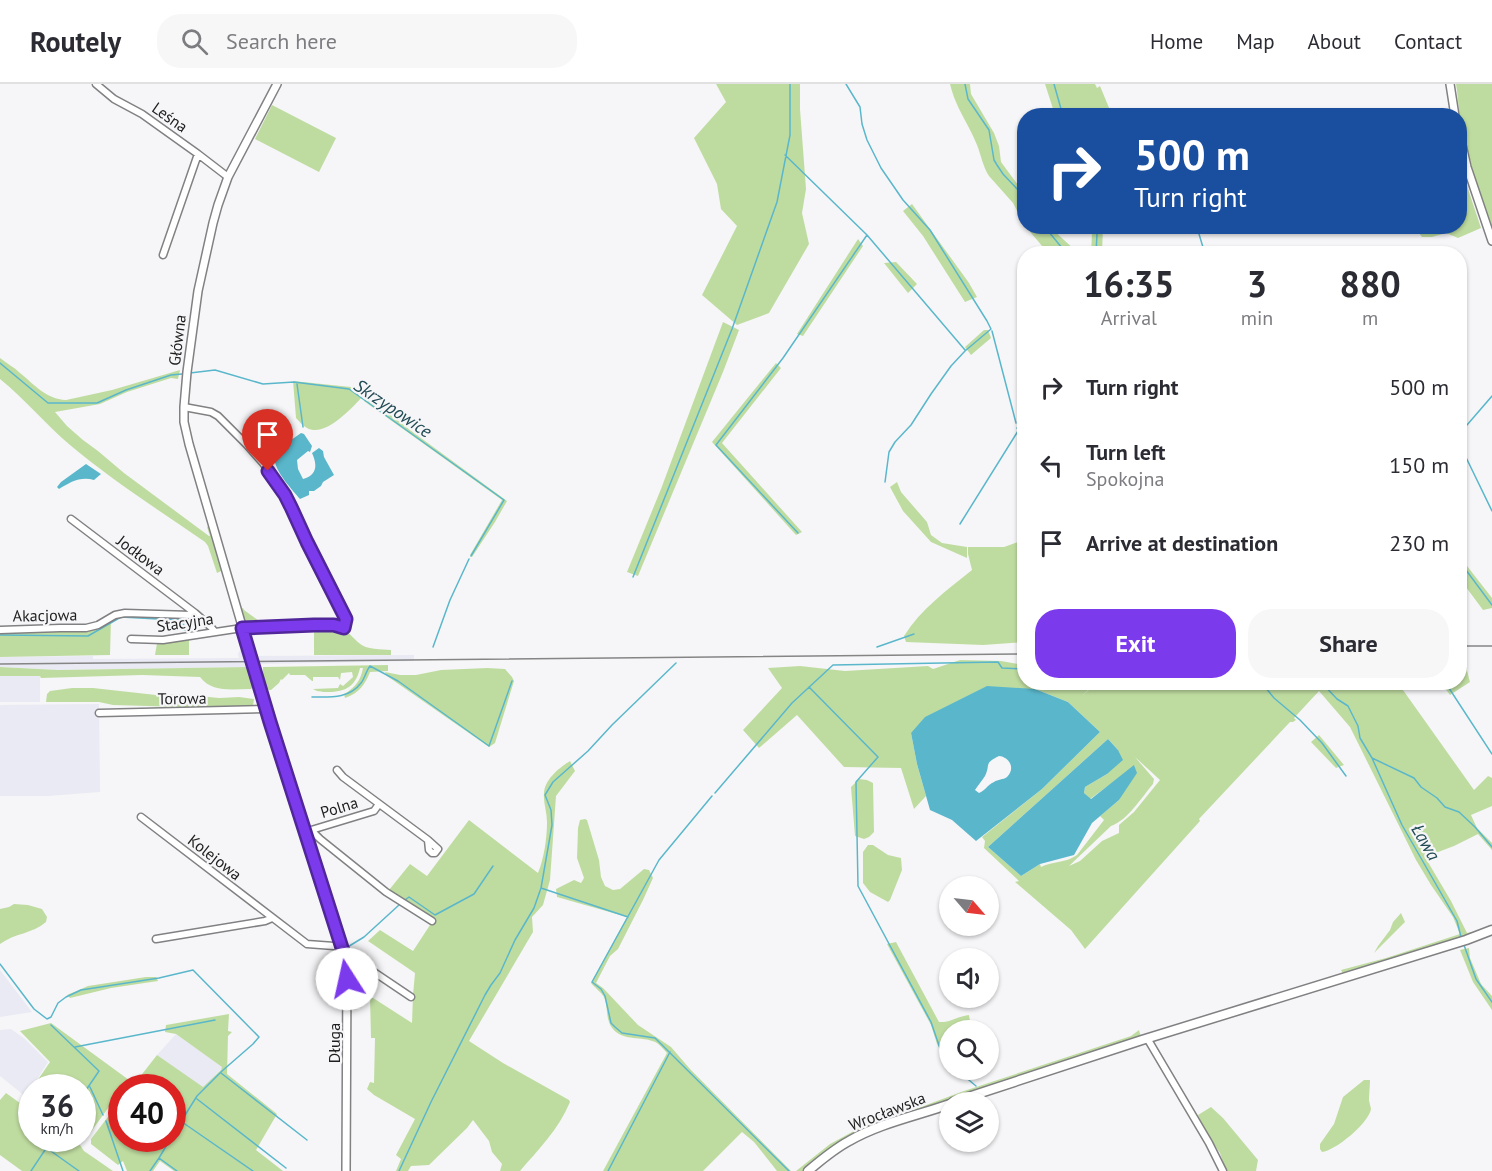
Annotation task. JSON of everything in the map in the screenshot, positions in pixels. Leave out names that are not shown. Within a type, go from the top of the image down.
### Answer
[{"type":"main road","name":"Wrocławska","points":[[982,1092],[1492,930]]},
{"type":"main road","name":"Wrocławska","points":[[808,1171],[855,1138],[939,1107]]},
{"type":"street","name":"Leśna","points":[[96,84],[114,99],[142,114],[228,177]]},
{"type":"street","name":"Główna","points":[[237,608],[189,444],[184,422],[184,407],[198,291],[218,205],[228,177],[277,84]]},
{"type":"street","points":[[1450,84],[1454,108]]},
{"type":"street","points":[[163,255],[198,154]]},
{"type":"street","points":[[1467,167],[1492,241]]},
{"type":"street","name":"Stacyjna","points":[[131,639],[163,640],[242,628],[334,625],[344,628],[346,619],[285,495],[268,471],[247,445],[218,416],[211,412],[184,407]]},
{"type":"street","name":"Jodłowa","points":[[71,519],[195,613],[215,632]]},
{"type":"street","name":"Długa","points":[[237,608],[266,709],[308,831],[344,958],[347,979],[346,1171]]},
{"type":"street","name":"Akacjowa","points":[[0,630],[86,628],[125,613],[191,615],[195,613]]},
{"type":"street","name":"Torowa","points":[[99,713],[266,709]]},
{"type":"street","name":"Polna","points":[[337,770],[343,777],[428,840]]},
{"type":"street","name":"Polna","points":[[308,831],[374,811],[379,804]]},
{"type":"street","name":"Kolejowa","points":[[141,817],[307,944],[341,945]]},
{"type":"street","points":[[308,831],[386,892],[432,921]]},
{"type":"street","points":[[156,939],[272,918]]},
{"type":"street","points":[[344,958],[353,958],[411,998]]},
{"type":"street","points":[[1147,1038],[1223,1171]]},
{"type":"shaded area","points":[[242,647],[248,667],[58,670],[0,667],[0,657],[239,658],[238,654]]},
{"type":"shaded area","points":[[414,655],[414,661],[257,664],[255,656]]},
{"type":"shaded area","points":[[0,676],[40,676],[40,702],[0,702]]},
{"type":"shaded area","points":[[99,704],[100,792],[48,796],[0,796],[0,705]]},
{"type":"shaded area","points":[[0,970],[32,1012],[0,1017]]},
{"type":"shaded area","points":[[11,1029],[25,1039],[48,1062],[40,1074],[18,1074],[18,1091],[0,1076],[0,1030]]},
{"type":"shaded area","points":[[176,1034],[223,1067],[203,1088],[157,1055]]},
{"type":"green space","points":[[716,84],[800,84],[806,189],[802,213],[809,244],[769,313],[737,325],[702,295],[737,226],[721,209],[717,184],[694,138],[726,102]]},
{"type":"green space","points":[[950,84],[970,84],[971,94],[994,133],[999,146],[1001,162],[1017,184],[1017,211],[989,176],[977,145],[955,101]]},
{"type":"green space","points":[[1045,84],[1095,84],[1097,88],[1100,86],[1109,108],[1053,108]]},
{"type":"green space","points":[[1456,84],[1492,84],[1492,229],[1467,148],[1467,108],[1459,108]]},
{"type":"green space","points":[[272,105],[336,138],[319,172],[255,139]]},
{"type":"green space","points":[[1467,185],[1481,228],[1458,238],[1448,234],[1467,234]]},
{"type":"green space","points":[[912,204],[977,297],[965,302],[923,236],[903,211]]},
{"type":"green space","points":[[1032,234],[1058,234],[1070,246],[1042,246]]},
{"type":"green space","points":[[1092,234],[1103,234],[1102,246],[1091,246]]},
{"type":"green space","points":[[1420,234],[1442,234],[1432,237],[1422,237]]},
{"type":"green space","points":[[858,239],[863,246],[803,336],[797,334]]},
{"type":"green space","points":[[896,262],[917,284],[908,293],[884,263]]},
{"type":"green space","points":[[723,322],[739,330],[638,576],[627,572],[661,489]]},
{"type":"green space","points":[[984,330],[988,330],[991,338],[971,355],[965,347]]},
{"type":"green space","points":[[0,358],[47,394],[66,400],[112,390],[180,370],[178,379],[171,378],[127,392],[100,404],[55,412],[67,426],[124,473],[210,536],[207,527],[209,526],[223,570],[217,573],[205,542],[103,471],[52,429],[0,379]]},
{"type":"green space","points":[[776,363],[781,368],[722,443],[802,532],[796,535],[712,442]]},
{"type":"green space","points":[[293,381],[351,387],[363,396],[338,420],[322,429],[314,430],[306,427],[296,418]]},
{"type":"green space","points":[[367,397],[507,501],[472,557],[470,555],[502,500],[364,401]]},
{"type":"green space","points":[[897,482],[901,492],[927,522],[931,535],[942,543],[967,547],[967,558],[931,542],[903,511],[890,487]]},
{"type":"green space","points":[[1017,542],[1017,643],[983,645],[906,642],[904,636],[918,617],[972,570],[968,547],[1004,547]]},
{"type":"green space","points":[[1467,566],[1492,598],[1492,608],[1483,610],[1467,588]]},
{"type":"green space","points":[[243,608],[259,621],[339,619],[344,621],[343,626],[255,625],[245,622],[241,609]]},
{"type":"green space","points":[[111,619],[110,655],[0,657],[0,633],[92,630]]},
{"type":"green space","points":[[294,627],[333,627],[347,632],[366,647],[391,650],[391,655],[314,655],[314,630],[294,630]]},
{"type":"green space","points":[[189,639],[189,655],[155,655],[157,643]]},
{"type":"green space","points":[[960,660],[1017,664],[1017,690],[1032,690],[911,733],[926,796],[914,809],[901,768],[844,767],[797,715],[759,748],[743,730],[782,688],[768,668],[800,666],[845,671],[928,666],[933,669]]},
{"type":"green space","points":[[249,665],[255,685],[251,689],[216,688],[200,677],[0,676],[0,667],[58,670],[248,667]]},
{"type":"green space","points":[[388,665],[388,671],[370,672],[361,688],[345,698],[344,694],[357,683],[363,668],[360,668],[356,679],[349,687],[340,691],[328,692],[313,689],[338,688],[340,684],[343,686],[353,677],[352,672],[341,673],[340,680],[338,677],[313,677],[313,681],[305,675],[290,675],[289,673],[271,690],[268,690],[259,672],[263,672],[263,667]]},
{"type":"green space","points":[[505,669],[514,681],[495,743],[489,747],[387,676],[385,672],[416,675],[441,670]]},
{"type":"green space","points":[[72,688],[156,695],[179,694],[254,699],[253,706],[215,708],[113,705],[99,702],[46,702],[50,691]]},
{"type":"green space","points":[[1038,690],[1088,690],[1083,695],[1089,690],[1403,690],[1474,790],[1488,776],[1492,778],[1492,806],[1471,815],[1477,828],[1492,843],[1492,850],[1478,834],[1425,857],[1467,933],[1477,931],[1477,933],[1344,975],[1341,970],[1460,934],[1453,917],[1416,860],[1350,727],[1319,691],[1294,718],[1296,720],[1290,722],[1199,819],[1200,821],[1085,949],[1071,930],[1015,882],[1019,881],[984,848],[985,841],[982,837],[1042,789],[1100,732],[1068,702]],"holes":[[[1108,739],[1118,750],[1107,774],[1085,787],[1084,793],[1090,799],[1135,766],[1119,800],[1100,816],[1104,820],[1077,855],[1041,867],[1040,864],[1021,876],[988,847]],[[1135,757],[1160,780],[1134,812],[1119,825],[1119,833],[1102,841],[1080,861],[1069,866],[1111,826],[1129,814],[1153,784],[1154,779]]]},
{"type":"green space","points":[[1446,690],[1458,690],[1450,695]]},
{"type":"green space","points":[[1319,735],[1344,765],[1336,768],[1311,742]]},
{"type":"green space","points":[[570,761],[575,771],[556,796],[550,880],[543,905],[532,917],[533,932],[469,1041],[570,1102],[554,1130],[520,1171],[500,1171],[502,1164],[492,1152],[489,1141],[473,1120],[429,1165],[411,1166],[408,1171],[396,1171],[401,1159],[396,1155],[415,1119],[367,1089],[370,1082],[374,1083],[375,1038],[371,1038],[370,996],[412,1023],[415,973],[368,941],[380,930],[413,951],[430,925],[387,896],[389,890],[410,864],[427,876],[469,820],[538,873],[546,835],[545,788],[553,774]]},
{"type":"green space","points":[[859,779],[873,783],[874,832],[864,839],[855,836],[851,787]]},
{"type":"green space","points":[[585,819],[605,886],[613,890],[620,889],[644,869],[649,870],[653,878],[618,949],[610,956],[596,983],[638,1025],[671,1047],[791,1171],[777,1171],[754,1142],[742,1132],[703,1171],[603,1171],[667,1053],[652,1041],[625,1037],[616,1032],[608,1019],[604,997],[591,983],[627,917],[557,897],[556,889],[574,880],[581,883],[584,878],[577,858],[578,828],[580,820]]},
{"type":"green space","points":[[868,845],[873,845],[888,855],[901,858],[902,870],[888,902],[870,892],[863,883],[863,852]]},
{"type":"green space","points":[[14,904],[42,909],[47,917],[46,922],[0,944],[0,909]]},
{"type":"green space","points":[[1401,913],[1405,922],[1374,953],[1393,922]]},
{"type":"green space","points":[[896,942],[939,1022],[939,1048],[931,1025],[887,944]]},
{"type":"green space","points":[[1469,948],[1470,958],[1481,984],[1492,996],[1492,1010],[1473,982],[1460,950]]},
{"type":"green space","points":[[156,977],[158,981],[111,988],[70,998],[67,995],[88,986]]},
{"type":"green space","points":[[229,1014],[228,1031],[232,1032],[228,1036],[227,1074],[277,1114],[256,1150],[283,1171],[174,1171],[160,1161],[153,1171],[127,1171],[123,1161],[118,1165],[96,1148],[96,1132],[108,1117],[108,1152],[186,1152],[186,1075],[203,1087],[222,1067],[176,1034],[165,1032],[166,1025]]},
{"type":"green space","points":[[969,1015],[970,1020],[950,1020],[961,1017]]},
{"type":"green space","points":[[51,1023],[121,1074],[108,1074],[108,1108],[96,1125],[96,1074],[42,1074],[50,1062],[20,1031]]},
{"type":"green space","points":[[1139,1030],[1141,1037],[978,1092],[961,1092],[999,1080],[1131,1036]]},
{"type":"green space","points":[[157,1055],[184,1074],[142,1074]]},
{"type":"green space","points":[[1364,1080],[1370,1080],[1371,1109],[1369,1115],[1351,1135],[1335,1147],[1322,1152],[1320,1144],[1334,1124],[1343,1097]]},
{"type":"green space","points":[[6,1093],[18,1102],[18,1152],[85,1152],[113,1171],[22,1171],[0,1155],[0,1100]]},
{"type":"green space","points":[[939,1100],[939,1105],[889,1122],[805,1171],[796,1171],[830,1144],[863,1126]]},
{"type":"green space","points":[[1211,1107],[1258,1160],[1256,1171],[1226,1171],[1220,1153],[1203,1128],[1198,1115]]},
{"type":"water","points":[[301,433],[312,446],[310,452],[308,451],[297,460],[303,479],[314,472],[315,461],[312,453],[319,448],[323,451],[334,475],[314,491],[309,491],[309,495],[300,499],[277,468],[275,455],[278,450]]},
{"type":"water","points":[[86,464],[101,474],[94,480],[80,479],[59,489],[57,487],[61,482]]},
{"type":"water","points":[[158,616],[178,618],[189,623],[190,629],[187,632],[177,627],[170,628],[156,621]]},
{"type":"water","points":[[987,686],[1038,690],[1068,702],[1100,732],[1042,789],[976,841],[952,820],[930,810],[911,733],[925,717]],"holes":[[[999,756],[1006,758],[1011,767],[1010,774],[979,793],[975,790],[985,776],[989,763]]]},
{"type":"water","points":[[1108,739],[1123,760],[1107,774],[1085,787],[1084,793],[1091,799],[1134,765],[1137,773],[1119,800],[1092,823],[1074,855],[1040,864],[1021,876],[988,847]]},
{"type":"waterway","points":[[633,577],[732,329],[777,202],[790,135],[790,84]]},
{"type":"waterway","points":[[846,84],[860,107],[867,140],[881,168],[903,200],[930,230],[991,329],[951,366],[911,425],[895,442],[889,452],[885,482]]},
{"type":"waterway","name":"Skrzypowice","points":[[965,84],[968,99],[989,130],[994,160],[1017,189]]},
{"type":"waterway","name":"Ława","points":[[1054,84],[1061,108]]},
{"type":"waterway","points":[[785,155],[867,235],[965,350]]},
{"type":"waterway","name":"Skrzypowice","points":[[1051,234],[1060,246]]},
{"type":"waterway","name":"Ława","points":[[1096,246],[1097,234]]},
{"type":"waterway","points":[[1199,234],[1203,246]]},
{"type":"waterway","points":[[798,533],[716,445],[783,358],[867,235]]},
{"type":"waterway","points":[[992,331],[1016,423]]},
{"type":"waterway","name":"Skrzypowice","points":[[0,363],[48,403],[97,403],[126,390],[171,375],[182,374]]},
{"type":"waterway","name":"Skrzypowice","points":[[190,373],[215,370],[263,384],[294,382],[349,389],[504,500],[471,556]]},
{"type":"waterway","points":[[297,384],[303,427]]},
{"type":"waterway","points":[[1467,425],[1492,396]]},
{"type":"waterway","points":[[960,524],[1017,433]]},
{"type":"waterway","points":[[1467,459],[1492,511]]},
{"type":"waterway","name":"Skrzypowice","points":[[433,647],[450,600],[469,559]]},
{"type":"waterway","points":[[1467,571],[1492,605]]},
{"type":"waterway","points":[[0,635],[88,636],[121,617],[158,619]]},
{"type":"waterway","points":[[877,647],[914,634]]},
{"type":"waterway","points":[[715,793],[792,703],[833,665],[998,662],[1002,668],[1017,669]]},
{"type":"waterway","points":[[399,1171],[485,995],[500,973],[515,940],[534,908],[541,888],[552,825],[551,810],[545,795],[553,782],[588,751],[676,663]]},
{"type":"waterway","points":[[312,697],[339,696],[351,692],[361,683],[370,666],[398,681],[489,746],[512,681]]},
{"type":"waterway","points":[[809,687],[878,757],[856,782],[858,886],[931,1022],[939,1045]]},
{"type":"waterway","points":[[1268,690],[1322,743],[1346,776]]},
{"type":"waterway","name":"Ława","points":[[1329,690],[1348,706],[1358,726],[1360,738],[1372,758],[1402,825],[1457,921],[1461,937]]},
{"type":"waterway","points":[[1450,690],[1492,754]]},
{"type":"waterway","name":"Ława","points":[[1372,758],[1414,778],[1445,807],[1459,812],[1492,847]]},
{"type":"waterway","points":[[712,796],[659,860],[592,982],[601,989],[605,996],[611,1023],[615,1027],[622,1033],[655,1038],[789,1171]]},
{"type":"waterway","points":[[405,900],[409,897],[435,915],[474,894],[493,866]]},
{"type":"waterway","points":[[541,888],[628,917]]},
{"type":"waterway","points":[[346,948],[364,937],[399,905]]},
{"type":"waterway","name":"Ława","points":[[1464,945],[1476,979],[1492,1002]]},
{"type":"waterway","points":[[0,964],[34,1009],[47,1019],[51,1017],[58,1003],[81,990],[159,978],[193,970],[259,1037],[197,1096],[186,1114]]},
{"type":"waterway","points":[[75,1047],[215,1020]]},
{"type":"waterway","points":[[51,1025],[99,1071],[96,1075]]},
{"type":"waterway","points":[[608,1171],[670,1052]]},
{"type":"waterway","points":[[221,1073],[307,1140]]},
{"type":"waterway","points":[[969,1080],[976,1086]]},
{"type":"waterway","points":[[197,1099],[286,1168]]},
{"type":"waterway","points":[[96,1100],[103,1115]]},
{"type":"waterway","points":[[106,1121],[123,1171]]},
{"type":"waterway","points":[[186,1125],[253,1171]]},
{"type":"waterway","points":[[31,1171],[44,1152]]},
{"type":"waterway","points":[[52,1152],[79,1171]]},
{"type":"waterway","points":[[163,1152],[159,1158],[177,1171]]},
{"type":"waterway","points":[[150,1171],[159,1158]]},
{"type":"railway","points":[[1467,646],[1492,646]]},
{"type":"railway","points":[[0,664],[1017,654]]},
{"type":"route","points":[[268,471],[298,519],[307,542],[346,619],[344,628],[334,625],[314,625],[242,628],[343,951],[347,979]]}]
